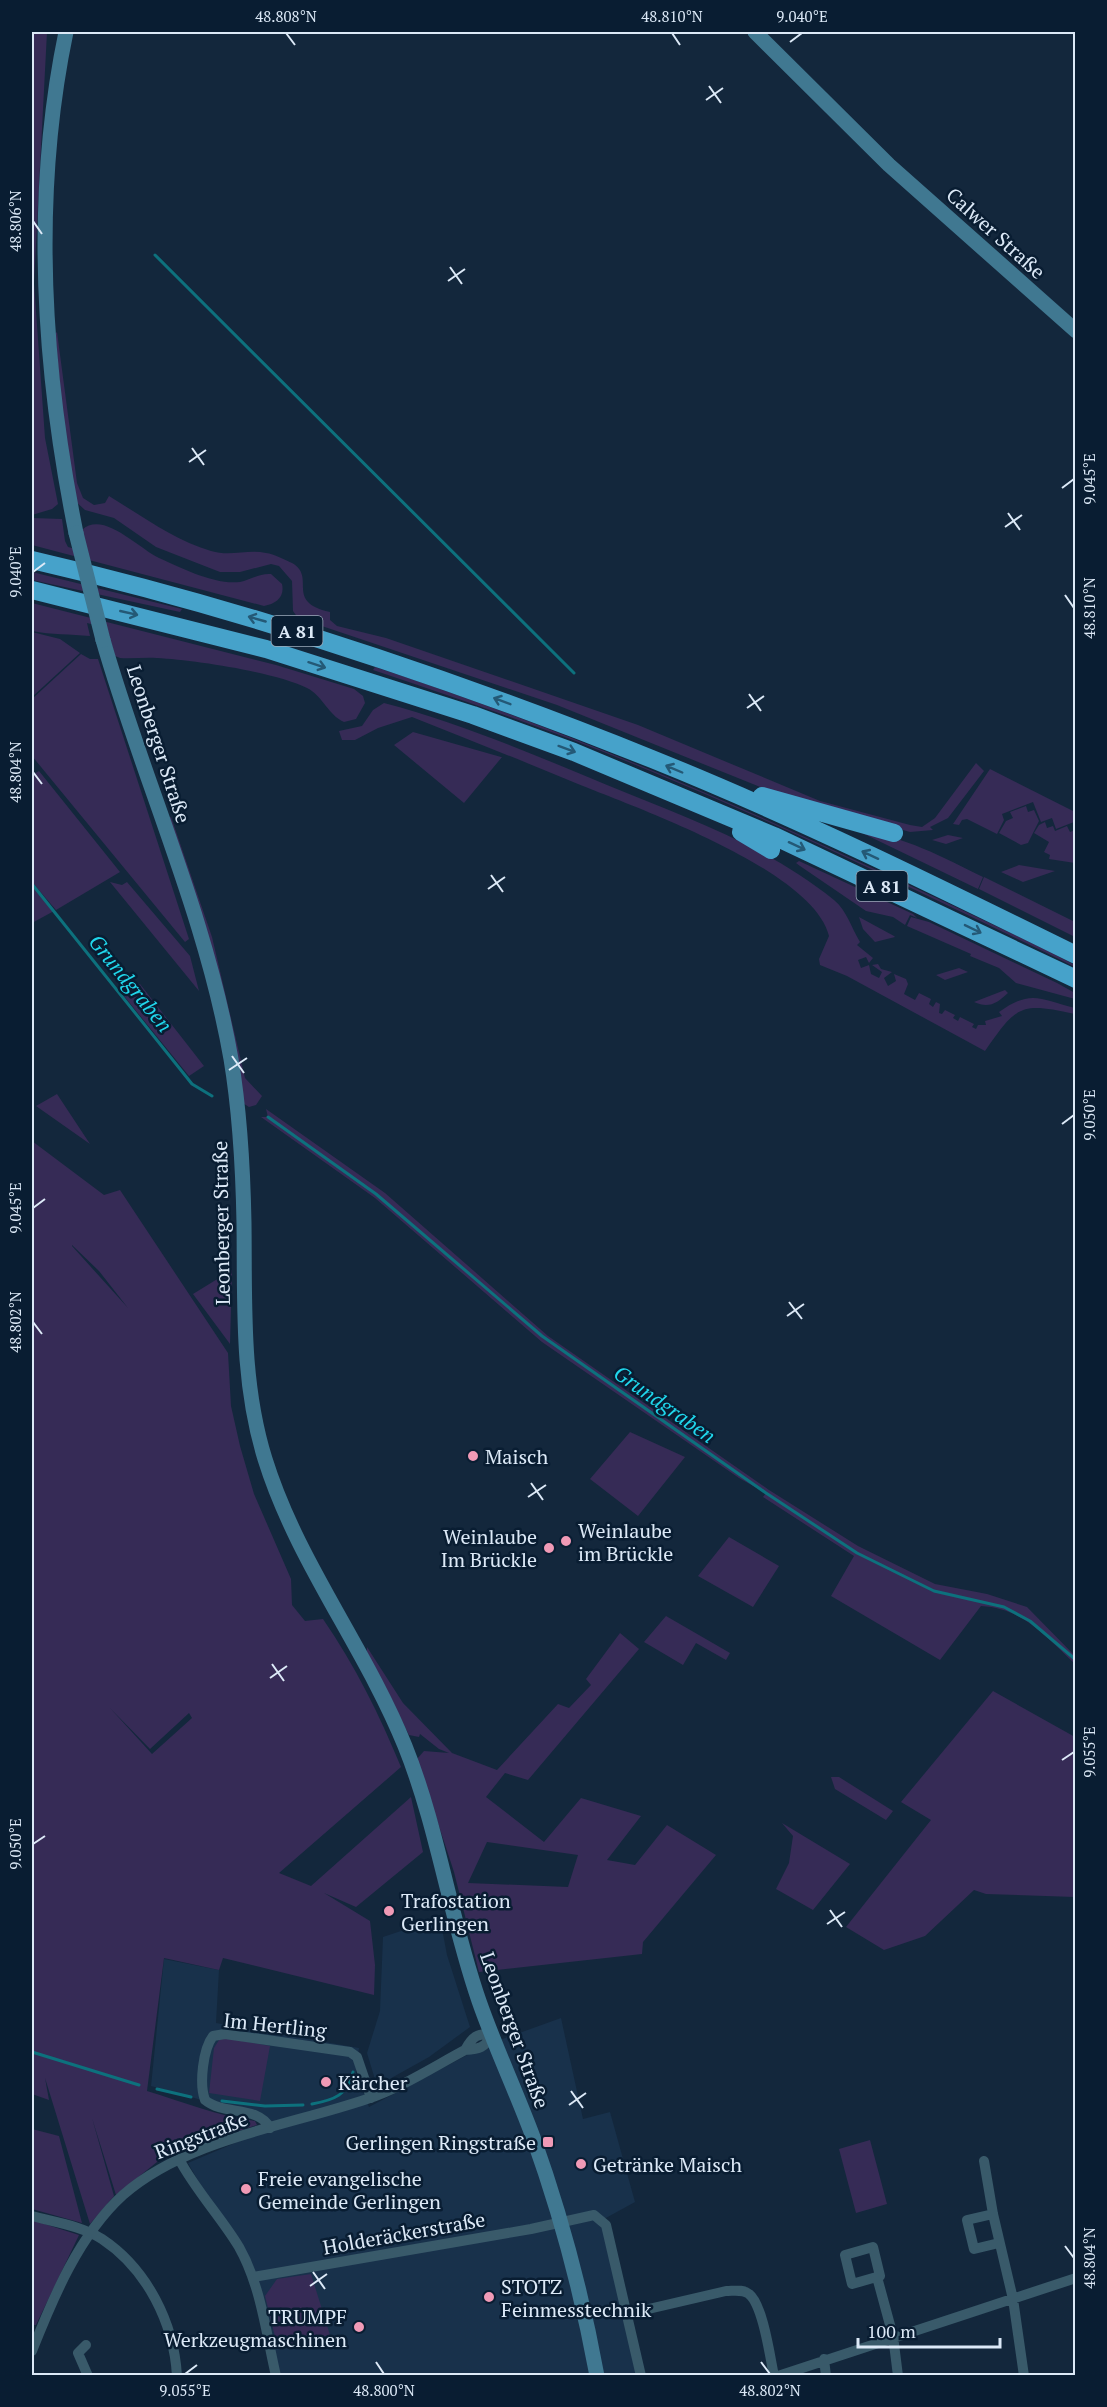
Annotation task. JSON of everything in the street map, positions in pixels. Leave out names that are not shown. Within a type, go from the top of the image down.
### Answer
[{"type":"highway","name":"A 81","points":[[32,560],[160,592],[380,657],[556,722],[728,791],[892,865],[1076,955]]},
{"type":"highway","name":"A 81","points":[[32,590],[266,649],[511,729],[685,798],[859,875],[1076,979]]},
{"type":"highway","points":[[728,791],[770,797],[821,814],[894,833]]},
{"type":"highway","points":[[685,798],[771,850]]},
{"type":"main road","name":"Leonberger Straße","points":[[66,32],[51,140],[46,264],[53,383],[76,533],[103,640],[194,914],[223,1017],[237,1101],[241,1147],[245,1354],[254,1418],[263,1453],[291,1529],[377,1686],[406,1747],[428,1816],[464,1953],[492,2036],[531,2133],[561,2223],[588,2326],[597,2376]]},
{"type":"main road","name":"Calwer Straße","points":[[756,32],[889,165],[1076,332]]},
{"type":"street","name":"Im Hertling","points":[[270,2128],[266,2120],[256,2115],[218,2108],[205,2100],[202,2085],[209,2042],[213,2036],[225,2034],[350,2052],[357,2057],[371,2098]]},
{"type":"street","name":"Ringstraße","points":[[32,2351],[52,2301],[91,2234],[123,2195],[156,2170],[179,2159],[270,2128],[371,2098],[465,2050],[487,2045],[492,2036]]},
{"type":"street","points":[[179,2159],[238,2247],[253,2277],[276,2376]]},
{"type":"street","points":[[984,2161],[999,2243],[1013,2299],[1024,2376]]},
{"type":"street","points":[[993,2214],[967,2220],[974,2249],[999,2243]]},
{"type":"street","name":"Holderäckerstraße","points":[[253,2277],[561,2223],[594,2215],[606,2226],[627,2314]]},
{"type":"street","points":[[32,2216],[91,2234],[120,2255],[152,2292],[165,2319],[174,2346],[177,2376]]},
{"type":"street","points":[[877,2277],[893,2336],[898,2376]]},
{"type":"street","points":[[641,2376],[627,2314],[726,2291],[743,2290],[750,2294],[758,2307],[776,2376],[1076,2278]]},
{"type":"street","points":[[86,2345],[78,2353],[88,2376]]},
{"type":"street","points":[[824,2360],[826,2376]]},
{"type":"shaded area","points":[[32,32],[47,32],[34,283],[45,438],[58,504],[52,509],[32,515]]},
{"type":"shaded area","points":[[57,332],[77,483],[83,498],[94,505],[105,503],[109,496],[171,534],[211,551],[266,553],[292,563],[302,575],[304,596],[308,602],[316,608],[330,612],[330,620],[337,626],[386,638],[638,725],[820,801],[910,825],[922,827],[935,818],[976,763],[984,771],[948,818],[930,827],[933,830],[910,832],[775,793],[557,705],[298,618],[293,611],[292,581],[279,566],[271,564],[240,572],[220,572],[156,547],[114,518],[85,510],[74,500],[65,439],[55,334]]},
{"type":"shaded area","points":[[32,518],[62,519],[68,547],[88,552],[82,530],[90,525],[110,527],[159,558],[209,578],[240,582],[271,574],[282,584],[282,593],[276,602],[264,606],[32,545]]},
{"type":"shaded area","points":[[32,572],[182,609],[180,612],[32,580]]},
{"type":"shaded area","points":[[32,603],[276,665],[354,689],[363,696],[365,703],[356,719],[344,722],[334,715],[313,691],[293,682],[192,661],[120,658],[115,656],[107,628],[87,623],[90,636],[32,631]]},
{"type":"shaded area","points":[[32,632],[60,639],[80,653],[32,697]]},
{"type":"shaded area","points":[[81,654],[90,659],[98,659],[189,939],[185,942],[32,756],[32,699]]},
{"type":"shaded area","points":[[375,667],[548,729],[716,798],[965,911],[1048,951],[1075,967],[762,819],[620,759],[480,706],[373,670]]},
{"type":"shaded area","points":[[384,703],[441,720],[525,751],[696,821],[754,848],[782,864],[834,900],[842,909],[860,942],[857,945],[873,958],[869,963],[866,957],[858,960],[861,968],[869,965],[871,974],[879,978],[882,972],[872,965],[878,964],[881,969],[892,972],[884,978],[888,986],[896,981],[894,974],[906,979],[908,984],[904,994],[915,1000],[919,993],[931,999],[929,1004],[933,1007],[936,1002],[940,1004],[939,1013],[942,1014],[945,1010],[955,1015],[953,1018],[958,1021],[960,1017],[974,1024],[972,1027],[976,1029],[978,1025],[986,1025],[985,1021],[1002,1016],[999,1012],[1010,1005],[1028,998],[1044,999],[1075,1008],[1075,1014],[1042,1008],[1021,1011],[1005,1024],[985,1051],[847,976],[820,965],[819,959],[829,936],[816,912],[791,888],[758,865],[720,844],[679,825],[412,717],[378,728],[355,740],[342,740],[339,731],[362,726],[373,710]]},
{"type":"shaded area","points":[[413,732],[502,757],[464,803],[394,745]]},
{"type":"shaded area","points":[[990,769],[1075,812],[1075,825],[1074,822],[1056,829],[1052,818],[1041,822],[1033,802],[1002,814],[1004,820],[997,834],[967,819],[962,820],[959,825],[953,824]]},
{"type":"shaded area","points":[[39,771],[120,872],[56,910],[32,882],[32,775]]},
{"type":"shaded area","points":[[1026,806],[1028,812],[1034,810],[1039,821],[1028,843],[1021,845],[999,833],[1006,821],[1013,818],[1010,812]]},
{"type":"shaded area","points":[[171,817],[212,937],[245,1078],[262,1096],[256,1105],[249,1107],[241,1102],[165,819]]},
{"type":"shaded area","points":[[1045,822],[1047,828],[1053,826],[1055,831],[1067,826],[1070,832],[1075,830],[1075,863],[1049,859],[1050,855],[1044,852],[1049,842],[1034,833],[1039,825]]},
{"type":"shaded area","points":[[858,831],[892,837],[953,862],[983,877],[978,889]]},
{"type":"shaded area","points":[[948,835],[963,838],[946,844],[932,840]]},
{"type":"shaded area","points":[[799,861],[913,914],[917,918],[910,915],[905,925],[893,917],[866,911],[796,863]]},
{"type":"shaded area","points":[[1019,865],[1055,871],[1023,882],[1001,872]]},
{"type":"shaded area","points":[[984,877],[1075,922],[1075,937],[979,889]]},
{"type":"shaded area","points":[[110,882],[122,885],[127,882],[190,956],[199,991]]},
{"type":"shaded area","points":[[32,885],[54,911],[32,923]]},
{"type":"shaded area","points":[[859,917],[895,937],[875,942],[863,929]]},
{"type":"shaded area","points":[[911,917],[929,922],[1057,983],[1075,993],[1075,999],[1016,983],[999,968],[907,926]]},
{"type":"shaded area","points":[[959,968],[968,972],[945,980],[936,975]]},
{"type":"shaded area","points":[[140,984],[204,1066],[189,1076],[124,996]]},
{"type":"shaded area","points":[[1005,990],[1008,993],[992,1004],[984,1005],[974,1002]]},
{"type":"shaded area","points":[[57,1094],[90,1144],[36,1106]]},
{"type":"shaded area","points":[[266,1109],[385,1193],[548,1336],[769,1490],[858,1546],[935,1584],[987,1594],[1027,1607],[1075,1656],[1075,1664],[1044,1634],[1022,1618],[996,1608],[981,1606],[940,1660],[831,1596],[854,1556],[763,1497],[766,1493],[739,1478],[542,1342],[375,1198],[261,1117],[268,1117]]},
{"type":"shaded area","points":[[32,1141],[104,1195],[120,1190],[228,1353],[231,1406],[240,1446],[254,1494],[291,1579],[292,1605],[305,1621],[323,1619],[366,1691],[401,1767],[279,1873],[311,1886],[411,1797],[423,1852],[356,1907],[324,1893],[370,1921],[375,1965],[374,1995],[223,1958],[219,1970],[164,1958],[147,2091],[214,2112],[255,2121],[257,2125],[192,2146],[157,2162],[116,2195],[92,2118],[114,2196],[90,2224],[45,2078],[49,2100],[32,2094]],"holes":[[[72,1246],[99,1271],[128,1308]],[[110,1708],[150,1749],[189,1713],[192,1718],[152,1754]]]},
{"type":"shaded area","points":[[232,1270],[230,1344],[193,1294]]},
{"type":"shaded area","points":[[630,1432],[685,1457],[638,1516],[590,1479]]},
{"type":"shaded area","points":[[729,1537],[779,1566],[753,1607],[698,1576]]},
{"type":"shaded area","points":[[666,1616],[730,1653],[726,1660],[696,1643],[683,1665],[644,1642]]},
{"type":"shaded area","points":[[620,1633],[639,1649],[528,1780],[505,1773],[486,1797],[544,1842],[581,1798],[641,1816],[607,1860],[635,1865],[667,1825],[716,1855],[643,1942],[642,1954],[479,1972],[454,1872],[417,1759],[424,1751],[449,1753],[439,1749],[420,1734],[419,1737],[409,1735],[367,1652],[367,1647],[403,1703],[452,1753],[497,1770],[558,1704],[569,1708],[591,1685],[586,1679]],"holes":[[[487,1842],[578,1855],[568,1887],[468,1883]]]},
{"type":"shaded area","points":[[993,1691],[1075,1737],[1075,1897],[986,1894],[974,1890],[925,1936],[884,1950],[846,1927],[931,1820],[901,1802]]},
{"type":"shaded area","points":[[831,1777],[839,1777],[893,1811],[886,1820],[835,1789]]},
{"type":"shaded area","points":[[782,1823],[850,1864],[813,1910],[776,1889],[789,1863],[793,1836]]},
{"type":"shaded area","points":[[440,1918],[447,1955],[470,2027],[429,2057],[377,2086],[367,2053],[380,2011],[383,1937]]},
{"type":"shaded area","points":[[164,1959],[219,1970],[216,2023],[359,2048],[356,2073],[369,2107],[486,2045],[561,2018],[583,2119],[610,2112],[635,2202],[604,2219],[639,2375],[278,2375],[253,2277],[188,2163],[270,2128],[256,2115],[151,2086]]},
{"type":"shaded area","points":[[221,2037],[270,2046],[260,2101],[209,2093],[214,2048]]},
{"type":"shaded area","points":[[32,2129],[59,2136],[82,2223],[32,2209]]},
{"type":"shaded area","points":[[870,2140],[887,2204],[856,2213],[839,2149]]},
{"type":"shaded area","points":[[32,2220],[79,2235],[36,2325],[32,2325]]},
{"type":"shaded area","points":[[311,2274],[330,2335],[278,2349],[265,2296],[277,2279]]},
{"type":"waterway","points":[[155,255],[574,673]]},
{"type":"waterway","name":"Grundgraben","points":[[32,884],[192,1084],[212,1096]]},
{"type":"waterway","name":"Grundgraben","points":[[268,1117],[376,1194],[542,1336],[766,1493],[857,1553],[934,1591],[1004,1607],[1030,1621],[1076,1660]]},
{"type":"waterway","points":[[32,2052],[139,2085]]},
{"type":"waterway","points":[[312,2104],[327,2101],[339,2095],[348,2086],[353,2072]]},
{"type":"waterway","points":[[157,2089],[191,2097]]},
{"type":"waterway","points":[[222,2101],[265,2106],[303,2105]]},
{"type":"place","name":"Maisch","points":[[473,1456]]},
{"type":"place","name":"Weinlaube im Brückle","points":[[566,1541]]},
{"type":"place","name":"Weinlaube Im Brückle","points":[[549,1548]]},
{"type":"place","name":"Trafostation Gerlingen","points":[[389,1911]]},
{"type":"place","name":"Kärcher","points":[[326,2082]]},
{"type":"place","name":"Gerlingen Ringstraße","points":[[548,2142]]},
{"type":"place","name":"Getränke Maisch","points":[[581,2164]]},
{"type":"place","name":"Freie evangelische Gemeinde Gerlingen","points":[[246,2189]]},
{"type":"place","name":"STOTZ Feinmesstechnik","points":[[489,2297]]},
{"type":"place","name":"TRUMPF Werkzeugmaschinen","points":[[359,2327]]}]
